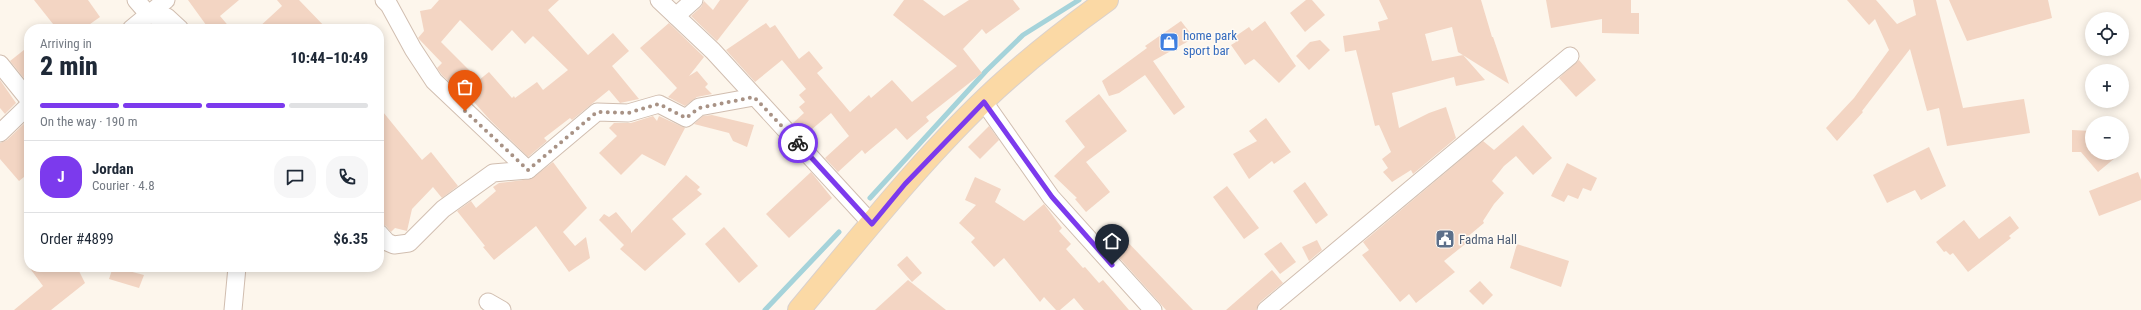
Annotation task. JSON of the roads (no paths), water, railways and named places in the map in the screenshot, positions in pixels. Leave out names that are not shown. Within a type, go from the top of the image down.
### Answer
[{"type":"main road","points":[[799,310],[905,184],[984,102],[1062,33],[1106,0]]},
{"type":"street","points":[[136,0],[149,15],[167,17],[175,24]]},
{"type":"street","points":[[137,24],[166,0]]},
{"type":"street","points":[[384,0],[434,81],[528,170]]},
{"type":"street","points":[[659,0],[713,51],[872,224]]},
{"type":"street","points":[[676,16],[694,0]]},
{"type":"street","points":[[1266,310],[1570,56]]},
{"type":"street","points":[[0,64],[24,94]]},
{"type":"street","points":[[384,239],[387,242],[394,245],[408,242],[443,209],[493,173],[528,170],[597,112],[628,113],[659,104],[686,118],[699,108],[754,97]]},
{"type":"street","points":[[984,102],[1052,197],[1153,310]]},
{"type":"street","points":[[0,133],[24,110]]},
{"type":"street","points":[[232,310],[236,272]]},
{"type":"waterway","points":[[870,198],[986,71],[1023,35],[1079,0]]},
{"type":"waterway","points":[[765,310],[839,232]]},
{"type":"place","name":"home park sport bar","points":[[1169,42]]},
{"type":"place","name":"Fadma Hall","points":[[1445,239]]}]
